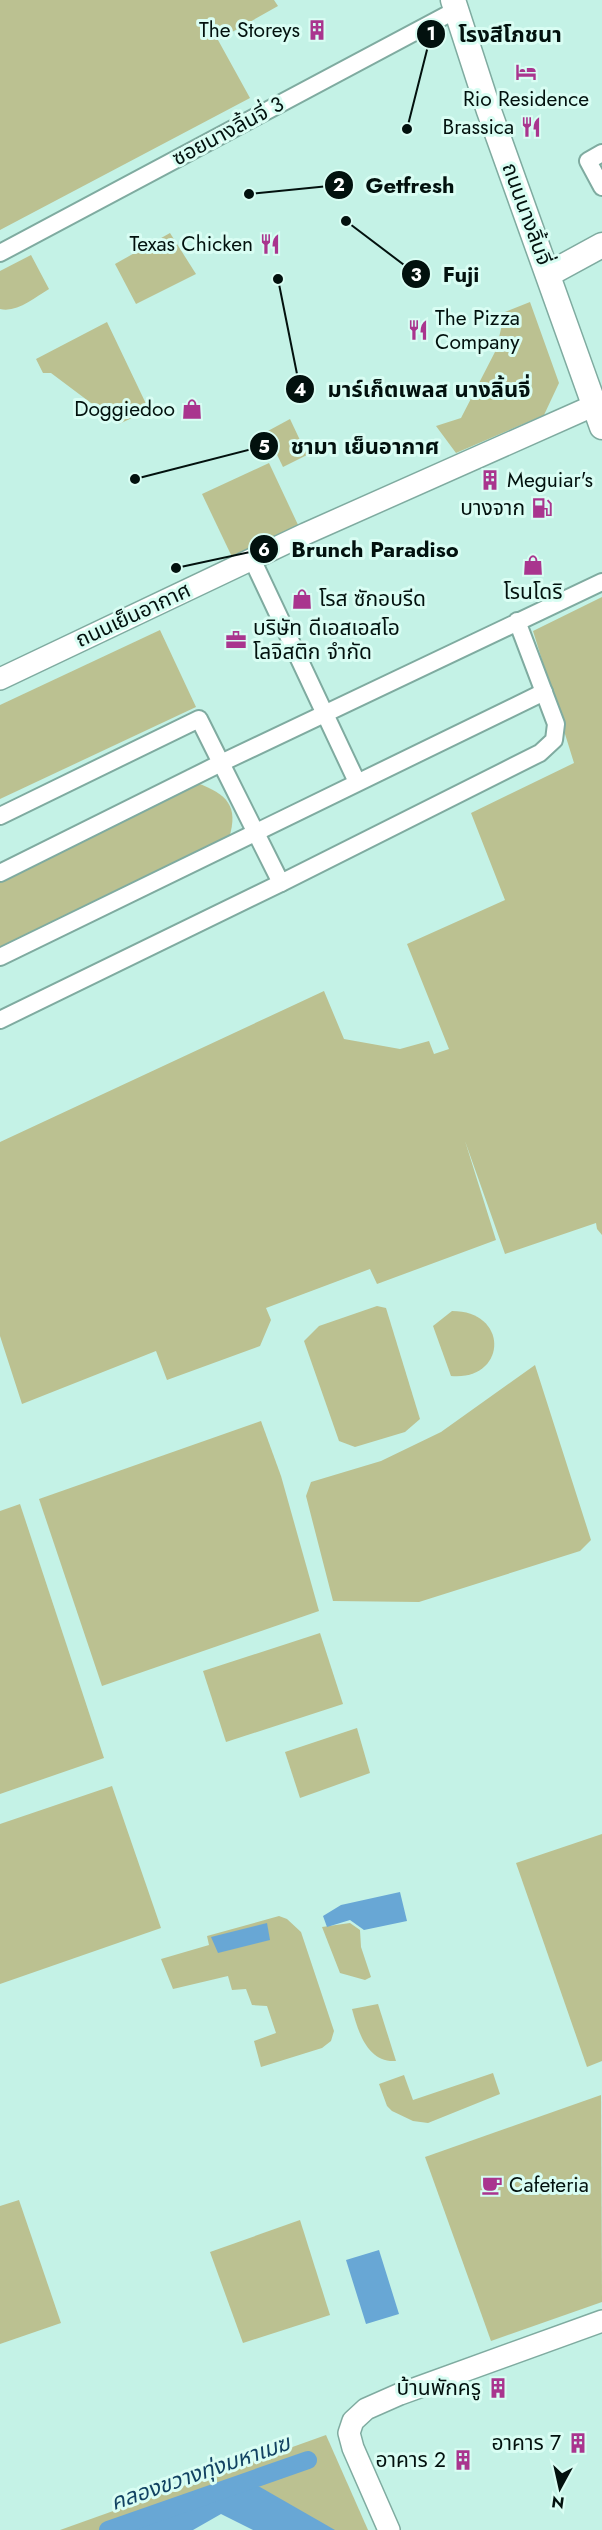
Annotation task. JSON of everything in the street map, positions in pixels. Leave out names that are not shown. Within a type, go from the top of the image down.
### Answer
[{"type":"main road","name":"ถนนนางลิ้นจี่","points":[[454,5],[489,111],[598,416]]},
{"type":"main road","points":[[549,274],[602,245]]},
{"type":"street","name":"ซอยนางลิ้นจี่ 3","points":[[0,253],[454,5]]},
{"type":"street","points":[[595,157],[602,187]]},
{"type":"street","name":"ถนนเย็นอากาศ","points":[[0,679],[252,559],[598,416]]},
{"type":"street","points":[[252,559],[357,782]]},
{"type":"street","points":[[0,873],[221,763],[602,582]]},
{"type":"street","points":[[0,1020],[540,753],[554,740],[556,724],[517,621]]},
{"type":"street","points":[[0,957],[544,692]]},
{"type":"street","points":[[0,816],[199,719],[281,883]]},
{"type":"street","points":[[389,2530],[353,2448],[349,2433],[353,2421],[366,2409],[400,2394],[602,2320]]},
{"type":"green space","points":[[0,0],[274,0],[278,6],[218,40],[250,98],[0,230]]},
{"type":"green space","points":[[170,233],[196,274],[136,304],[115,264]]},
{"type":"green space","points":[[31,255],[49,289],[19,307],[0,309],[0,271]]},
{"type":"green space","points":[[530,302],[559,383],[544,415],[456,453],[436,426],[461,418],[496,350],[505,312]]},
{"type":"green space","points":[[107,322],[149,410],[119,424],[51,373],[43,373],[36,359]]},
{"type":"green space","points":[[290,419],[307,455],[283,467],[266,432]]},
{"type":"green space","points":[[269,463],[299,527],[233,559],[202,494]]},
{"type":"green space","points":[[602,597],[602,1235],[596,1223],[505,1254],[465,1141],[496,1240],[377,1284],[370,1269],[266,1308],[271,1320],[260,1346],[167,1380],[156,1351],[22,1404],[0,1336],[0,1142],[324,991],[344,1039],[400,1049],[429,1041],[434,1054],[449,1049],[407,944],[505,900],[471,813],[574,763],[533,631]]},
{"type":"green space","points":[[160,630],[196,707],[0,799],[0,705]]},
{"type":"green space","points":[[197,783],[216,792],[228,803],[232,817],[229,838],[0,951],[0,880]]},
{"type":"green space","points":[[377,1306],[386,1308],[420,1419],[405,1432],[355,1447],[339,1441],[304,1341],[319,1326]]},
{"type":"green space","points":[[452,1311],[471,1314],[484,1322],[492,1333],[494,1345],[491,1358],[483,1368],[470,1375],[451,1376],[433,1326]]},
{"type":"green space","points":[[535,1365],[591,1540],[580,1551],[419,1602],[333,1601],[306,1496],[311,1482],[381,1461],[441,1432]]},
{"type":"green space","points":[[261,1421],[281,1476],[319,1611],[102,1686],[39,1499]]},
{"type":"green space","points":[[20,1504],[104,1758],[0,1794],[0,1511]]},
{"type":"green space","points":[[320,1633],[343,1704],[226,1742],[203,1671]]},
{"type":"green space","points":[[357,1728],[370,1773],[300,1798],[285,1752]]},
{"type":"green space","points":[[112,1786],[161,1928],[0,1984],[0,1824]]},
{"type":"green space","points":[[602,1834],[602,2061],[587,2067],[516,1863]]},
{"type":"green space","points":[[279,1916],[287,1919],[301,1932],[334,2031],[331,2041],[322,2048],[261,2067],[254,2041],[276,2033],[267,2006],[252,2005],[246,1989],[232,1990],[228,1976],[173,1989],[161,1959],[209,1945],[207,1936]]},
{"type":"green space","points":[[350,1923],[360,1930],[361,1947],[371,1977],[365,1980],[340,1973],[322,1927]]},
{"type":"green space","points":[[378,2004],[396,2061],[378,2057],[371,2051],[365,2044],[354,2018],[352,2009]]},
{"type":"green space","points":[[493,2073],[500,2094],[428,2123],[413,2121],[392,2111],[387,2106],[379,2084],[404,2075],[413,2100]]},
{"type":"green space","points":[[601,2095],[602,2302],[491,2341],[425,2157]]},
{"type":"green space","points":[[19,2200],[61,2323],[0,2344],[0,2206]]},
{"type":"green space","points":[[300,2220],[330,2315],[243,2343],[210,2252]]},
{"type":"green space","points":[[326,2435],[368,2530],[60,2530]]},
{"type":"water","points":[[400,1892],[407,1921],[364,1930],[350,1920],[327,1927],[323,1916],[341,1905]]},
{"type":"water","points":[[267,1923],[270,1940],[218,1953],[211,1937]]},
{"type":"water","points":[[379,2250],[399,2314],[366,2324],[346,2260]]},
{"type":"water","points":[[252,2487],[260,2487],[335,2530],[127,2530]]},
{"type":"pier","points":[[221,2514],[253,2530],[193,2530]]},
{"type":"waterway","name":"คลองขวางทุ่งมหาเมฆ","points":[[108,2530],[308,2460]]},
{"type":"place","name":"The Storeys","points":[[317,30]]},
{"type":"place","name":"Rio Residence","points":[[526,72]]},
{"type":"place","name":"Brassica","points":[[531,127]]},
{"type":"place","name":"โรงสีโภชนา","points":[[407,129]]},
{"type":"place","name":"Getfresh","points":[[249,194]]},
{"type":"place","name":"Fuji","points":[[346,221]]},
{"type":"place","name":"Texas Chicken","points":[[270,244]]},
{"type":"place","name":"มาร์เก็ตเพลส นางลิ้นจี่","points":[[278,279]]},
{"type":"place","name":"The Pizza Company","points":[[418,330]]},
{"type":"place","name":"Doggiedoo","points":[[192,409]]},
{"type":"place","name":"ชามา เย็นอากาศ","points":[[135,479]]},
{"type":"place","name":"Meguiar's","points":[[490,480]]},
{"type":"place","name":"บางจาก","points":[[542,508]]},
{"type":"place","name":"โรนโดริ","points":[[533,565]]},
{"type":"place","name":"Brunch Paradiso","points":[[176,568]]},
{"type":"place","name":"โรส ซักอบรีด","points":[[302,599]]},
{"type":"place","name":"บริษัท ดีเอสเอสโอ โลจิสติก จำกัด","points":[[236,640]]},
{"type":"place","name":"Cafeteria","points":[[492,2185]]},
{"type":"place","name":"บ้านพักครู","points":[[498,2388]]},
{"type":"place","name":"อาคาร 7","points":[[578,2443]]},
{"type":"place","name":"อาคาร 2","points":[[463,2460]]}]
